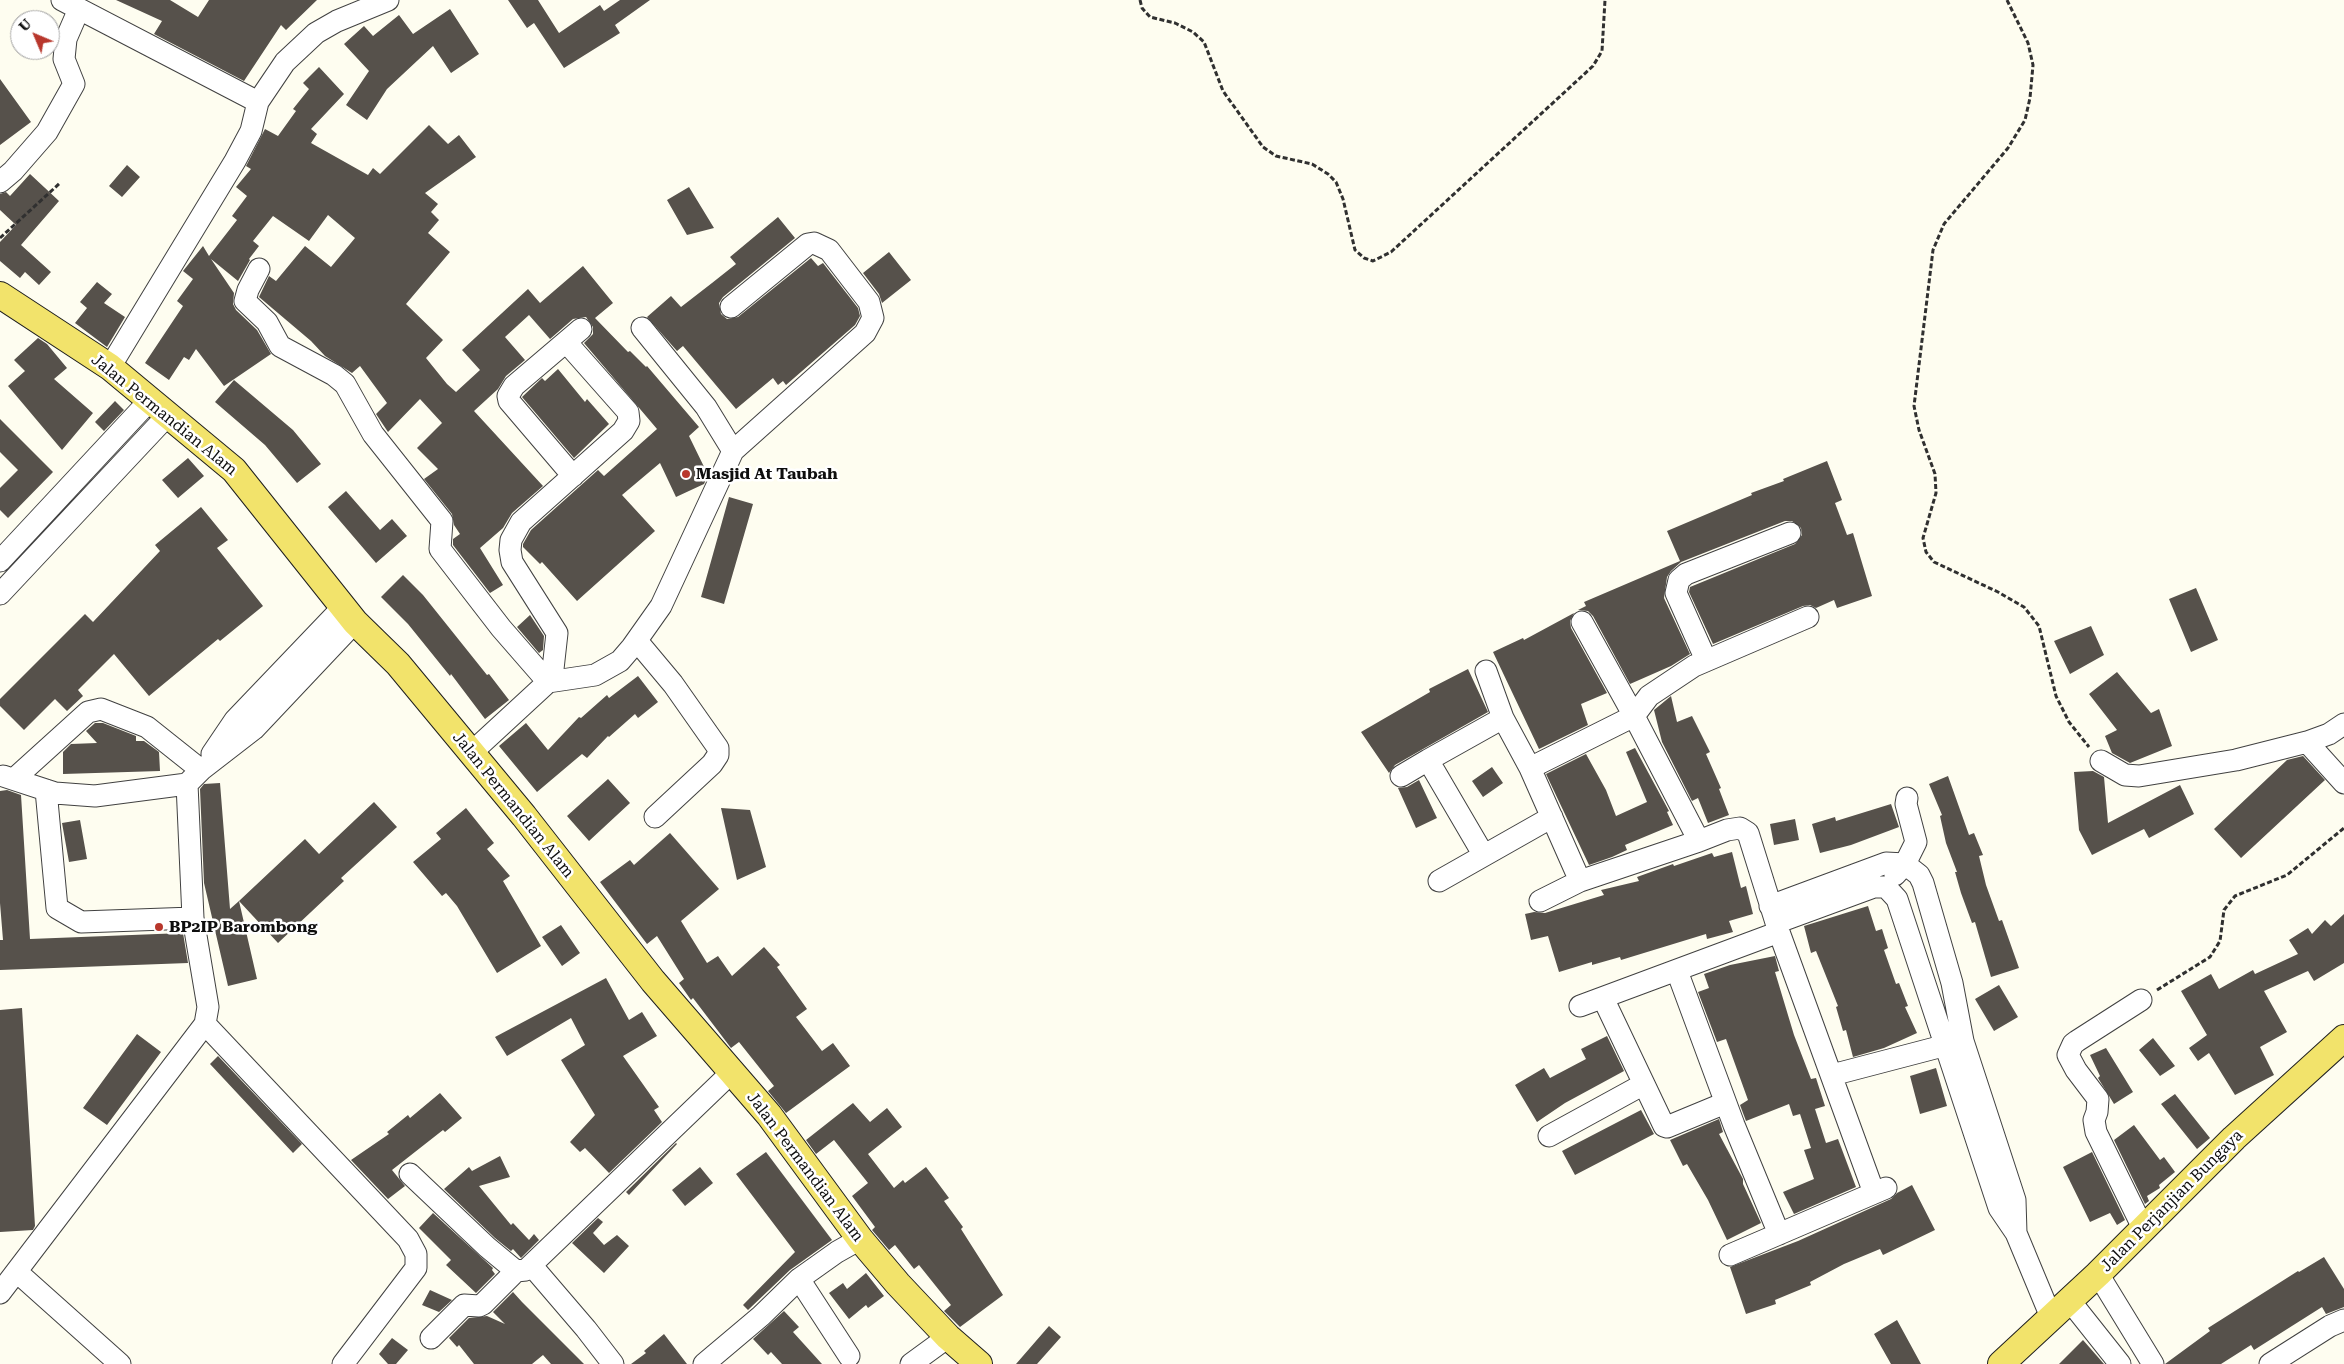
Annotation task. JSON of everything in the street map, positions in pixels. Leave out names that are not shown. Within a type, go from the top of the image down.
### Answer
[{"type":"main road","name":"Jalan Permandian Alam","points":[[0,295],[110,368],[234,470],[349,615],[398,664],[524,816],[653,981],[769,1115],[860,1239],[898,1284],[948,1337],[979,1364]]},
{"type":"main road","name":"Jalan Perjanjian Bungaya","points":[[2001,1364],[2098,1274],[2234,1138],[2344,1038]]},
{"type":"street","points":[[110,368],[235,161],[251,131],[258,102],[285,62],[297,48],[316,33],[337,21],[388,0]]},
{"type":"street","points":[[0,182],[13,171],[47,132],[74,84],[64,59],[71,4],[258,102]]},
{"type":"street","points":[[548,682],[595,675],[620,661],[661,606],[733,451],[865,333],[873,318],[869,302],[829,250],[814,242],[808,244],[731,307]]},
{"type":"street","points":[[258,270],[245,301],[267,322],[280,346],[334,375],[345,384],[373,434],[442,521],[440,550],[501,628],[548,682]]},
{"type":"street","points":[[642,328],[706,407],[733,451]]},
{"type":"street","points":[[472,753],[548,682],[553,668],[557,634],[512,562],[511,540],[521,522],[573,476],[623,431],[629,421],[628,412],[574,336],[514,386],[508,396],[509,401],[573,476]]},
{"type":"street","points":[[0,561],[158,408]]},
{"type":"street","points":[[0,594],[158,408]]},
{"type":"street","points":[[1706,660],[1676,593],[1679,580],[1686,574],[1790,533]]},
{"type":"street","points":[[7,777],[55,793],[96,796],[194,777],[254,729],[349,615]]},
{"type":"street","points":[[1530,768],[1634,716],[1649,696],[1683,672],[1706,660],[1808,617]]},
{"type":"street","points":[[1582,622],[1634,716],[1698,841]]},
{"type":"street","points":[[637,640],[673,684],[718,748],[718,755],[712,764],[655,817]]},
{"type":"street","points":[[1486,671],[1503,718],[1530,768],[1580,881]]},
{"type":"street","points":[[0,1293],[205,1024],[208,1007],[193,918],[194,777],[147,727],[101,709],[88,712],[7,777]]},
{"type":"street","points":[[1401,776],[1503,718]]},
{"type":"street","points":[[2101,761],[2125,775],[2139,776],[2236,760],[2307,742],[2329,734],[2344,724]]},
{"type":"street","points":[[2307,742],[2344,783]]},
{"type":"street","points":[[1428,760],[1483,854]]},
{"type":"street","points":[[46,790],[56,908],[81,922],[193,918]]},
{"type":"street","points":[[1886,887],[1905,864],[1916,838],[1908,813],[1907,798]]},
{"type":"street","points":[[1439,881],[1483,854],[1552,817]]},
{"type":"street","points":[[1540,901],[1580,881],[1727,830],[1740,828],[1748,833],[1775,920],[1832,1075],[1880,1190],[1730,1255]]},
{"type":"street","points":[[1580,1006],[1677,971],[1886,863],[1905,864],[1912,868],[1923,883],[1956,998],[1954,1043]]},
{"type":"street","points":[[1775,920],[1874,887],[1886,887],[1897,898],[1954,1043],[1999,1208],[2061,1309],[2120,1364]]},
{"type":"street","points":[[1677,971],[1725,1102],[1779,1234]]},
{"type":"street","points":[[1603,998],[1662,1123],[1667,1127],[1725,1102]]},
{"type":"street","points":[[2141,1000],[2073,1044],[2068,1055],[2076,1070],[2098,1099],[2094,1120],[2096,1132],[2142,1228]]},
{"type":"street","points":[[205,1024],[408,1239],[416,1254],[416,1268],[342,1364]]},
{"type":"street","points":[[1832,1075],[1954,1043]]},
{"type":"street","points":[[431,1338],[464,1305],[479,1306],[483,1304],[524,1268],[731,1073]]},
{"type":"street","points":[[1549,1136],[1644,1084]]},
{"type":"street","points":[[410,1174],[487,1248],[524,1268],[586,1329],[613,1364]]},
{"type":"street","points":[[704,1364],[761,1316],[799,1279],[837,1252],[860,1239]]},
{"type":"street","points":[[17,1272],[120,1364]]},
{"type":"street","points":[[2098,1274],[2153,1364]]},
{"type":"street","points":[[799,1279],[849,1356]]},
{"type":"street","points":[[2270,1364],[2344,1320]]},
{"type":"street","points":[[911,1364],[948,1337]]},
{"type":"path","points":[[1140,0],[1142,8],[1150,17],[1175,23],[1193,32],[1204,42],[1223,91],[1262,147],[1276,156],[1312,164],[1328,174],[1336,182],[1343,199],[1355,250],[1364,258],[1373,261],[1391,252],[1593,66],[1602,51],[1605,0]]},
{"type":"path","points":[[2007,0],[2028,44],[2033,65],[2030,98],[2025,120],[2008,148],[1944,224],[1933,250],[1914,406],[1919,430],[1935,474],[1936,493],[1923,538],[1926,552],[1934,562],[1998,592],[2024,607],[2039,626],[2056,696],[2069,722],[2101,761]]},
{"type":"path","points":[[0,238],[60,183]]},
{"type":"path","points":[[2141,1000],[2210,957],[2220,941],[2224,910],[2235,896],[2287,874],[2344,828]]},
{"type":"building","points":[[116,0],[170,0],[198,17],[209,0],[317,0],[286,30],[281,25],[244,81],[154,34],[162,21]]},
{"type":"building","points":[[508,0],[538,0],[559,33],[600,5],[604,11],[620,0],[650,0],[615,25],[620,33],[564,68],[534,23],[527,28]]},
{"type":"building","points":[[450,9],[479,54],[451,73],[433,46],[387,89],[367,120],[346,105],[369,71],[344,44],[364,26],[373,36],[399,15],[413,34]]},
{"type":"building","points":[[319,67],[344,94],[311,129],[317,134],[311,143],[368,175],[373,168],[380,174],[429,125],[448,144],[459,135],[476,157],[425,193],[438,204],[431,212],[439,220],[428,233],[450,252],[406,304],[443,340],[426,358],[447,384],[456,392],[480,370],[462,350],[528,289],[540,303],[583,266],[613,303],[595,318],[628,352],[630,351],[647,366],[699,427],[689,436],[708,475],[704,484],[676,497],[660,463],[622,495],[655,531],[577,601],[542,562],[540,564],[523,547],[523,544],[531,530],[598,470],[604,476],[657,429],[584,343],[593,334],[593,327],[586,317],[573,319],[550,339],[529,315],[505,337],[525,360],[506,376],[498,389],[474,411],[543,486],[512,513],[503,528],[480,548],[503,585],[490,593],[453,545],[453,539],[460,534],[454,525],[452,514],[424,479],[438,469],[417,448],[442,423],[420,399],[388,432],[376,414],[387,403],[360,366],[352,373],[325,356],[311,341],[259,297],[269,276],[276,281],[305,246],[331,267],[355,238],[328,215],[309,241],[273,216],[253,241],[259,246],[249,259],[238,281],[211,259],[234,293],[233,304],[236,310],[257,330],[271,354],[224,386],[196,349],[189,360],[184,357],[169,380],[145,363],[183,306],[177,301],[193,279],[183,271],[203,246],[209,256],[237,220],[232,216],[247,196],[236,187],[251,169],[246,166],[265,129],[278,136],[296,111],[293,109],[309,89],[303,83]]},
{"type":"building","points":[[0,79],[31,122],[0,145]]},
{"type":"building","points":[[127,165],[140,177],[122,197],[109,186]]},
{"type":"building","points":[[30,174],[59,201],[21,245],[51,272],[39,285],[25,272],[20,278],[0,261],[0,242],[16,225],[0,210],[0,194],[6,192],[10,196]]},
{"type":"building","points":[[689,187],[714,228],[687,235],[667,200]]},
{"type":"building","points":[[778,217],[795,238],[723,297],[719,303],[721,314],[727,319],[738,317],[811,258],[818,266],[823,263],[858,308],[860,316],[855,325],[786,385],[783,381],[778,385],[773,378],[736,409],[683,346],[677,351],[647,317],[671,296],[681,307],[736,264],[730,257]]},
{"type":"building","points":[[889,252],[911,280],[882,303],[879,294],[863,273]]},
{"type":"building","points":[[97,282],[112,294],[104,303],[125,317],[107,347],[75,323],[87,308],[80,302]]},
{"type":"building","points":[[38,338],[47,344],[67,368],[54,379],[93,413],[62,450],[8,386],[25,371],[14,360]]},
{"type":"building","points":[[558,369],[585,402],[587,399],[609,424],[574,458],[522,397],[542,378],[545,381]]},
{"type":"building","points":[[234,380],[293,430],[321,464],[297,483],[265,445],[215,402]]},
{"type":"building","points":[[115,401],[124,410],[104,431],[95,422]]},
{"type":"building","points":[[0,419],[53,472],[8,518],[0,510],[0,488],[18,470],[0,452]]},
{"type":"building","points":[[188,458],[204,476],[178,498],[162,480]]},
{"type":"building","points":[[1827,461],[1842,500],[1835,503],[1847,535],[1853,533],[1872,596],[1837,608],[1834,600],[1816,608],[1810,605],[1803,606],[1713,644],[1689,592],[1690,587],[1795,544],[1802,535],[1801,528],[1792,521],[1785,521],[1681,562],[1671,571],[1667,577],[1664,598],[1690,654],[1671,666],[1630,684],[1593,616],[1588,611],[1578,610],[1586,606],[1584,602],[1680,561],[1667,531]]},
{"type":"building","points":[[346,491],[380,530],[392,519],[407,536],[376,563],[328,507]]},
{"type":"building","points":[[729,497],[753,504],[724,604],[701,597]]},
{"type":"building","points":[[201,507],[228,540],[217,548],[263,606],[220,641],[218,639],[149,696],[114,654],[78,690],[83,696],[67,711],[55,699],[24,730],[0,706],[0,699],[85,614],[93,622],[160,551],[155,545]]},
{"type":"building","points":[[403,575],[423,595],[509,700],[485,719],[451,674],[450,676],[408,624],[381,597]]},
{"type":"building","points":[[2196,588],[2218,640],[2191,652],[2169,599]]},
{"type":"building","points":[[1574,613],[1570,621],[1571,628],[1607,693],[1581,704],[1588,725],[1539,749],[1493,652],[1523,638],[1524,640]]},
{"type":"building","points":[[530,615],[544,636],[543,650],[539,653],[517,627]]},
{"type":"building","points":[[2091,626],[2104,655],[2070,674],[2054,641]]},
{"type":"building","points":[[1468,669],[1488,712],[1395,765],[1389,773],[1361,732],[1430,692],[1429,689]]},
{"type":"building","points":[[2117,672],[2151,713],[2159,709],[2172,746],[2130,763],[2112,753],[2105,736],[2117,730],[2089,694]]},
{"type":"building","points":[[638,676],[658,702],[638,718],[635,714],[608,736],[587,758],[582,754],[537,792],[499,746],[526,723],[548,750],[579,717],[581,718],[607,695],[609,698]]},
{"type":"building","points":[[1671,696],[1677,722],[1692,716],[1710,752],[1706,754],[1721,788],[1719,789],[1729,815],[1708,823],[1698,798],[1692,801],[1662,742],[1654,710]]},
{"type":"building","points":[[95,723],[103,723],[136,736],[136,741],[144,741],[159,752],[160,771],[63,774],[63,752],[71,744],[97,743],[86,731]]},
{"type":"building","points":[[1635,748],[1669,811],[1667,812],[1673,825],[1625,845],[1627,850],[1589,865],[1546,774],[1586,754],[1606,790],[1616,816],[1647,802],[1626,752]]},
{"type":"building","points":[[2303,756],[2325,780],[2241,858],[2214,829],[2287,760]]},
{"type":"building","points":[[1492,767],[1503,783],[1483,797],[1472,781]]},
{"type":"building","points":[[2093,771],[2104,777],[2108,823],[2180,785],[2194,814],[2149,838],[2144,829],[2092,855],[2079,830],[2074,772]]},
{"type":"building","points":[[1948,776],[1969,835],[1974,833],[1983,855],[1979,856],[1986,885],[1999,921],[2002,920],[2019,968],[1991,977],[1975,922],[1972,923],[1961,893],[1955,872],[1957,872],[1946,843],[1940,816],[1942,815],[1929,784]]},
{"type":"building","points":[[608,779],[630,803],[589,841],[567,816]]},
{"type":"building","points":[[1419,780],[1437,818],[1416,828],[1398,788],[1407,787]]},
{"type":"building","points":[[220,783],[230,909],[239,901],[257,979],[228,986],[204,883],[200,789],[204,784]]},
{"type":"building","points":[[7,790],[21,795],[30,939],[183,933],[188,963],[0,970],[0,940],[3,940],[0,903],[0,791]]},
{"type":"building","points":[[374,802],[397,827],[341,878],[344,881],[278,943],[239,901],[305,839],[319,854]]},
{"type":"building","points":[[1891,804],[1899,827],[1851,845],[1820,853],[1812,824],[1835,817],[1836,821]]},
{"type":"building","points":[[466,808],[494,843],[487,849],[510,876],[503,881],[541,946],[497,973],[457,906],[446,893],[442,896],[413,862],[441,839],[436,833]]},
{"type":"building","points":[[721,808],[750,810],[766,867],[737,880]]},
{"type":"building","points":[[1795,819],[1799,840],[1774,845],[1770,824]]},
{"type":"building","points":[[80,820],[87,859],[69,862],[62,823]]},
{"type":"building","points":[[670,833],[719,889],[681,921],[707,963],[718,956],[732,976],[764,947],[780,965],[777,967],[807,1009],[796,1017],[822,1051],[833,1043],[850,1066],[786,1113],[768,1091],[774,1086],[739,1042],[731,1048],[693,998],[691,1000],[679,983],[684,979],[657,936],[647,944],[600,882],[630,860],[634,865]]},
{"type":"building","points":[[1732,852],[1741,888],[1746,886],[1753,914],[1729,921],[1733,932],[1707,939],[1706,934],[1621,960],[1620,957],[1592,965],[1592,962],[1559,972],[1548,936],[1531,940],[1525,914],[1534,912],[1545,913],[1604,895],[1601,890],[1639,881],[1637,877],[1673,864],[1674,866],[1712,853],[1714,857]]},
{"type":"building","points":[[1868,906],[1876,931],[1882,929],[1888,948],[1884,950],[1896,984],[1899,983],[1908,1006],[1905,1007],[1917,1033],[1884,1048],[1853,1057],[1846,1030],[1843,1031],[1836,1007],[1838,1006],[1816,951],[1811,953],[1804,926]]},
{"type":"building","points":[[2344,914],[2344,963],[2314,981],[2308,971],[2264,991],[2287,1032],[2260,1047],[2274,1075],[2235,1095],[2209,1053],[2198,1061],[2189,1048],[2207,1035],[2181,991],[2211,974],[2219,989],[2253,970],[2255,974],[2298,954],[2289,940],[2308,928],[2312,934],[2325,920],[2331,926]]},
{"type":"building","points":[[561,925],[580,953],[562,966],[542,937]]},
{"type":"building","points":[[1775,956],[1779,971],[1775,972],[1794,1035],[1811,1079],[1816,1078],[1825,1106],[1815,1109],[1826,1143],[1838,1139],[1856,1187],[1794,1214],[1783,1192],[1814,1179],[1804,1150],[1811,1148],[1800,1114],[1793,1116],[1789,1104],[1746,1121],[1740,1105],[1748,1100],[1726,1039],[1717,1042],[1698,992],[1709,988],[1704,974],[1730,965]]},
{"type":"building","points":[[606,978],[629,1020],[642,1012],[657,1036],[623,1056],[659,1107],[654,1110],[662,1122],[609,1173],[585,1148],[580,1152],[570,1142],[595,1115],[561,1060],[585,1045],[571,1018],[507,1056],[495,1037]]},
{"type":"building","points":[[1999,985],[2018,1017],[1994,1031],[1975,999]]},
{"type":"building","points":[[22,1008],[35,1226],[33,1230],[0,1232],[0,1010]]},
{"type":"building","points":[[137,1034],[161,1052],[107,1125],[83,1108]]},
{"type":"building","points":[[1607,1036],[1624,1071],[1565,1103],[1537,1122],[1515,1085],[1544,1068],[1550,1078],[1586,1059],[1581,1049]]},
{"type":"building","points":[[2153,1038],[2175,1066],[2160,1076],[2139,1050]]},
{"type":"building","points":[[2106,1048],[2133,1092],[2114,1104],[2098,1078],[2100,1076],[2090,1055]]},
{"type":"building","points":[[218,1056],[302,1144],[293,1153],[210,1064]]},
{"type":"building","points":[[1936,1068],[1947,1106],[1920,1114],[1910,1076]]},
{"type":"building","points":[[440,1093],[462,1118],[445,1132],[443,1130],[392,1170],[405,1186],[388,1199],[351,1160],[389,1134],[387,1132],[408,1115],[410,1118]]},
{"type":"building","points":[[2175,1094],[2210,1138],[2197,1149],[2161,1104]]},
{"type":"building","points":[[853,1103],[870,1122],[887,1108],[902,1127],[868,1154],[894,1188],[903,1180],[905,1183],[926,1167],[949,1198],[944,1201],[963,1227],[961,1229],[1003,1295],[960,1327],[944,1311],[951,1305],[919,1265],[914,1269],[895,1245],[889,1250],[872,1230],[875,1227],[852,1196],[868,1183],[834,1140],[816,1154],[806,1140]]},
{"type":"building","points":[[1641,1110],[1654,1134],[1575,1175],[1562,1151]]},
{"type":"building","points":[[1719,1119],[1723,1132],[1719,1134],[1743,1179],[1743,1184],[1761,1223],[1727,1240],[1708,1200],[1687,1164],[1683,1166],[1670,1140]]},
{"type":"building","points":[[2134,1125],[2160,1160],[2164,1157],[2175,1172],[2159,1185],[2160,1188],[2147,1196],[2149,1201],[2145,1204],[2114,1140]]},
{"type":"building","points":[[677,1144],[629,1195],[626,1192]]},
{"type":"building","points":[[766,1152],[832,1240],[790,1270],[748,1310],[743,1305],[795,1252],[736,1174]]},
{"type":"building","points":[[2092,1152],[2125,1220],[2117,1225],[2110,1213],[2090,1222],[2063,1167]]},
{"type":"building","points":[[500,1156],[510,1177],[479,1186],[511,1225],[513,1223],[529,1240],[534,1234],[539,1240],[521,1258],[513,1249],[511,1251],[495,1238],[444,1189],[469,1167],[472,1171]]},
{"type":"building","points":[[700,1167],[713,1183],[685,1206],[672,1190]]},
{"type":"building","points":[[1912,1185],[1935,1230],[1883,1255],[1880,1249],[1844,1264],[1810,1282],[1811,1285],[1775,1300],[1776,1304],[1746,1314],[1730,1267],[1798,1241],[1891,1199],[1897,1193]]},
{"type":"building","points":[[433,1213],[493,1268],[492,1270],[495,1274],[476,1293],[446,1265],[451,1260],[419,1228]]},
{"type":"building","points":[[598,1218],[603,1222],[593,1233],[604,1245],[617,1235],[629,1246],[604,1273],[572,1243]]},
{"type":"building","points":[[2324,1257],[2344,1289],[2344,1307],[2326,1314],[2322,1307],[2254,1350],[2251,1345],[2221,1364],[2165,1364],[2210,1331],[2208,1328],[2298,1271]]},
{"type":"building","points":[[866,1273],[884,1296],[868,1308],[866,1305],[849,1319],[829,1293],[843,1283],[847,1289]]},
{"type":"building","points":[[430,1290],[452,1300],[439,1312],[422,1305]]},
{"type":"building","points":[[513,1292],[584,1364],[551,1364],[543,1355],[532,1364],[474,1364],[459,1345],[457,1347],[449,1338],[469,1318],[487,1316],[505,1324],[493,1312]]},
{"type":"building","points":[[784,1311],[799,1327],[793,1332],[822,1364],[782,1364],[771,1352],[768,1355],[753,1339]]},
{"type":"building","points":[[1897,1320],[1921,1364],[1891,1364],[1874,1334]]},
{"type":"building","points":[[1049,1326],[1061,1337],[1037,1364],[1016,1364]]},
{"type":"building","points":[[664,1334],[687,1364],[631,1364],[646,1353],[644,1351]]},
{"type":"building","points":[[392,1338],[408,1350],[396,1364],[388,1364],[379,1354]]},
{"type":"building","points":[[2083,1340],[2104,1364],[2059,1364]]},
{"type":"place","name":"Masjid At Taubah","points":[[686,474]]},
{"type":"place","name":"BP2IP Barombong","points":[[159,927]]}]
